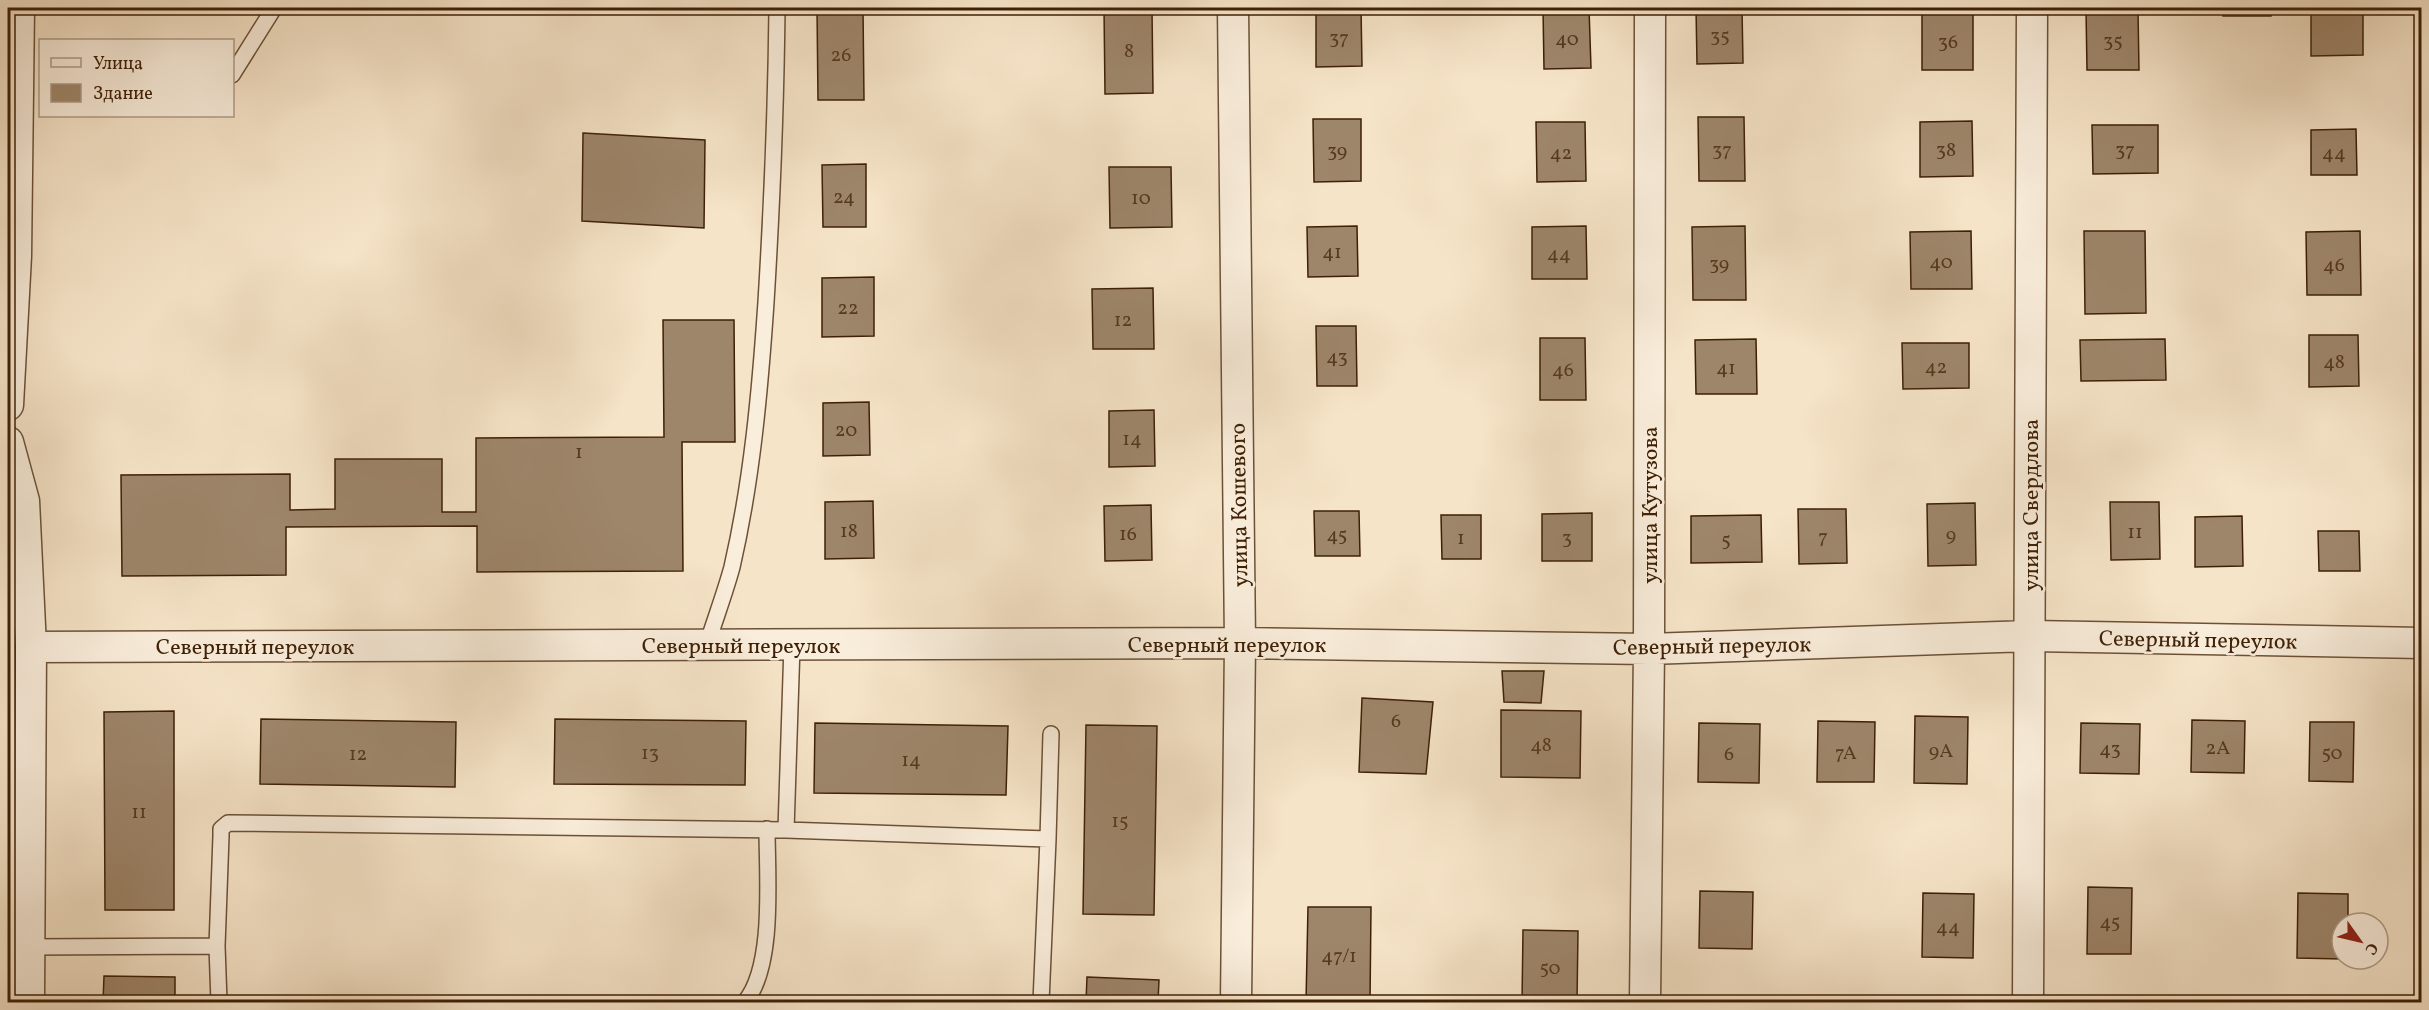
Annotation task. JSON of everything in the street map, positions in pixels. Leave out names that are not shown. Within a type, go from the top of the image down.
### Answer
[{"type":"street","points":[[8,405],[13,106],[19,8]]},
{"type":"street","name":"улица Кошевого","points":[[1233,8],[1240,643],[1236,1002]]},
{"type":"street","name":"улица Кутузова","points":[[1645,1002],[1650,8]]},
{"type":"street","name":"улица Свердлова","points":[[2028,1002],[2032,8]]},
{"type":"street","points":[[8,442],[24,501],[31,647],[29,1002]]},
{"type":"street","name":"Северный переулок","points":[[31,647],[1240,643],[1648,649],[2029,636],[2421,643]]},
{"type":"lane","points":[[234,72],[274,8]]},
{"type":"lane","points":[[707,645],[731,569],[750,475],[771,228],[777,8]]},
{"type":"lane","points":[[786,830],[792,645]]},
{"type":"lane","points":[[1041,1002],[1051,734]]},
{"type":"lane","points":[[219,1002],[217,946],[221,829],[228,823],[767,829],[1048,839]]},
{"type":"lane","points":[[745,1002],[752,994],[762,961],[768,916],[767,829]]},
{"type":"lane","points":[[29,947],[217,946]]},
{"type":"building","points":[[817,8],[863,8],[864,100],[818,100]]},
{"type":"building","points":[[1104,8],[1152,8],[1153,93],[1105,94]]},
{"type":"building","points":[[1316,8],[1361,8],[1362,66],[1316,67]]},
{"type":"building","points":[[1543,8],[1589,8],[1591,68],[1544,69]]},
{"type":"building","points":[[1696,8],[1742,8],[1743,63],[1697,64]]},
{"type":"building","points":[[2223,8],[2271,8],[2271,16],[2223,16]]},
{"type":"building","points":[[2311,8],[2363,8],[2363,55],[2311,56]]},
{"type":"building","points":[[2086,10],[2138,10],[2139,70],[2087,70]]},
{"type":"building","points":[[1973,12],[1973,70],[1922,70],[1922,13]]},
{"type":"building","points":[[1698,117],[1744,117],[1745,181],[1699,181]]},
{"type":"building","points":[[1313,119],[1361,119],[1361,181],[1314,182]]},
{"type":"building","points":[[1972,121],[1973,176],[1920,177],[1920,122]]},
{"type":"building","points":[[1536,122],[1585,122],[1586,181],[1537,182]]},
{"type":"building","points":[[2092,125],[2158,125],[2158,173],[2093,174]]},
{"type":"building","points":[[2356,129],[2357,175],[2311,175],[2311,130]]},
{"type":"building","points":[[583,133],[705,140],[704,228],[582,221]]},
{"type":"building","points":[[866,164],[866,227],[823,227],[822,165]]},
{"type":"building","points":[[1109,167],[1171,167],[1172,227],[1110,228]]},
{"type":"building","points":[[1357,226],[1358,276],[1308,277],[1307,227]]},
{"type":"building","points":[[1586,226],[1587,279],[1532,279],[1532,227]]},
{"type":"building","points":[[1745,226],[1746,300],[1693,300],[1692,227]]},
{"type":"building","points":[[1971,231],[1972,289],[1911,289],[1910,232]]},
{"type":"building","points":[[2084,231],[2145,231],[2146,313],[2085,314]]},
{"type":"building","points":[[2360,231],[2361,295],[2307,295],[2306,232]]},
{"type":"building","points":[[874,277],[874,336],[822,337],[822,278]]},
{"type":"building","points":[[1153,288],[1154,349],[1093,349],[1092,289]]},
{"type":"building","points":[[663,320],[734,320],[735,442],[682,442],[683,571],[477,572],[477,526],[286,527],[286,575],[122,576],[121,475],[290,474],[290,510],[335,509],[335,459],[442,459],[442,512],[476,512],[476,438],[664,437]]},
{"type":"building","points":[[1316,326],[1356,326],[1357,386],[1317,386]]},
{"type":"building","points":[[2309,335],[2358,335],[2359,386],[2309,387]]},
{"type":"building","points":[[1540,338],[1585,338],[1586,400],[1540,400]]},
{"type":"building","points":[[1756,339],[1757,394],[1696,394],[1695,340]]},
{"type":"building","points":[[2165,339],[2166,380],[2081,381],[2080,340]]},
{"type":"building","points":[[1902,343],[1969,343],[1969,388],[1903,389]]},
{"type":"building","points":[[869,402],[870,455],[823,456],[823,403]]},
{"type":"building","points":[[1154,410],[1155,466],[1109,467],[1109,411]]},
{"type":"building","points":[[873,501],[874,558],[825,559],[825,502]]},
{"type":"building","points":[[2110,502],[2159,502],[2160,559],[2111,560]]},
{"type":"building","points":[[1975,503],[1976,565],[1928,566],[1927,504]]},
{"type":"building","points":[[1151,505],[1152,560],[1105,561],[1104,506]]},
{"type":"building","points":[[1798,509],[1846,509],[1847,563],[1799,564]]},
{"type":"building","points":[[1314,511],[1359,511],[1360,556],[1315,556]]},
{"type":"building","points":[[1592,513],[1592,561],[1542,561],[1542,514]]},
{"type":"building","points":[[1441,515],[1481,515],[1481,559],[1442,559]]},
{"type":"building","points":[[1761,515],[1762,562],[1691,563],[1691,516]]},
{"type":"building","points":[[2242,516],[2243,566],[2195,567],[2195,517]]},
{"type":"building","points":[[2318,531],[2359,531],[2360,571],[2319,571]]},
{"type":"building","points":[[1502,671],[1544,671],[1541,703],[1504,702]]},
{"type":"building","points":[[1362,698],[1433,702],[1426,774],[1359,772]]},
{"type":"building","points":[[1501,710],[1581,711],[1580,778],[1501,777]]},
{"type":"building","points":[[174,711],[174,910],[105,910],[104,712]]},
{"type":"building","points":[[1915,716],[1968,717],[1967,784],[1914,783]]},
{"type":"building","points":[[261,719],[456,722],[455,787],[260,784]]},
{"type":"building","points":[[555,719],[746,721],[745,785],[554,784]]},
{"type":"building","points":[[2192,720],[2245,721],[2244,773],[2191,772]]},
{"type":"building","points":[[1818,721],[1875,722],[1874,782],[1817,782]]},
{"type":"building","points":[[2310,722],[2354,722],[2353,782],[2309,781]]},
{"type":"building","points":[[815,723],[1008,726],[1006,795],[814,793]]},
{"type":"building","points":[[1699,723],[1760,724],[1759,783],[1698,782]]},
{"type":"building","points":[[2081,723],[2140,724],[2139,774],[2080,773]]},
{"type":"building","points":[[1086,725],[1157,726],[1154,915],[1083,914]]},
{"type":"building","points":[[2088,887],[2132,888],[2131,954],[2087,954]]},
{"type":"building","points":[[1700,891],[1753,892],[1752,949],[1699,948]]},
{"type":"building","points":[[1923,893],[1974,894],[1973,958],[1922,957]]},
{"type":"building","points":[[2298,893],[2348,894],[2348,911],[2330,911],[2330,959],[2297,958]]},
{"type":"building","points":[[1308,907],[1371,907],[1370,1002],[1306,1002]]},
{"type":"building","points":[[1523,930],[1578,931],[1577,1002],[1522,1002]]},
{"type":"building","points":[[104,976],[175,977],[175,1002],[103,1002]]},
{"type":"building","points":[[1087,977],[1159,980],[1158,1002],[1086,1002]]},
{"type":"building","points":[[1697,999],[1745,1000],[1745,1002],[1697,1002]]}]
